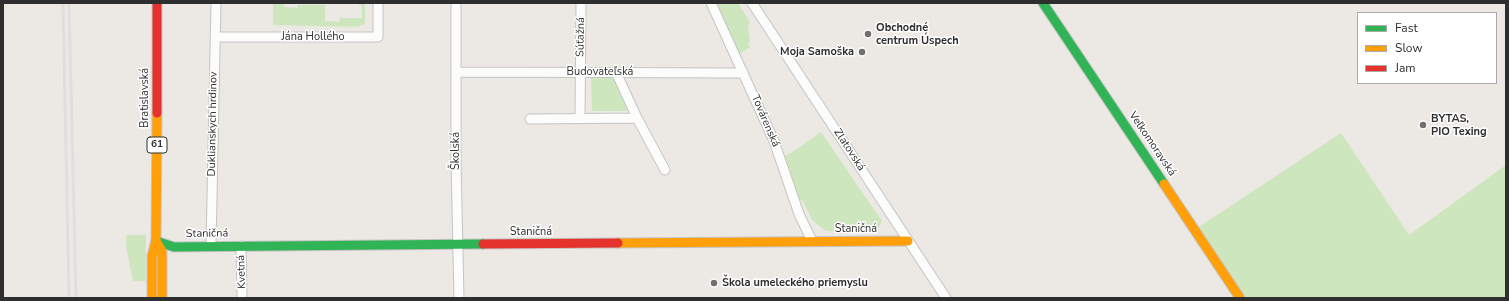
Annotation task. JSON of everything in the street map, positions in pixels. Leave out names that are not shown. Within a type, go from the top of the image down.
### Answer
[{"type":"street","name":"Bratislavská","points":[[152,298],[152,256],[156,241],[157,3]]},
{"type":"street","name":"Duklianskych hrdinov","points":[[211,246],[216,3]]},
{"type":"street","name":"Jána Hollého","points":[[215,37],[378,37],[378,3]]},
{"type":"street","name":"Školská","points":[[456,3],[459,298]]},
{"type":"street","name":"Súťažná","points":[[580,119],[581,3]]},
{"type":"street","name":"Továrenská","points":[[711,3],[744,72],[774,141],[799,214],[812,241]]},
{"type":"street","name":"Zlatovská","points":[[752,3],[946,298]]},
{"type":"street","name":"Veľkomoravská","points":[[1044,3],[1240,298]]},
{"type":"street","name":"Budovateľská","points":[[456,72],[744,72]]},
{"type":"street","points":[[616,72],[637,118],[665,170]]},
{"type":"street","points":[[530,119],[637,118]]},
{"type":"street","name":"Staničná","points":[[156,241],[174,247],[908,240]]},
{"type":"street","name":"Bratislavská","points":[[156,241],[162,251],[162,298]]},
{"type":"street","name":"Kvetná","points":[[241,246],[242,298]]},
{"type":"green space","points":[[273,3],[284,3],[284,7],[297,8],[298,5],[325,5],[325,21],[339,22],[340,18],[362,18],[362,5],[358,5],[358,3],[365,3],[365,24],[357,27],[273,25]]},
{"type":"green space","points":[[715,3],[738,3],[750,22],[748,27],[750,41],[748,43],[750,47],[739,54]]},
{"type":"green space","points":[[591,78],[613,78],[628,111],[592,111]]},
{"type":"green space","points":[[821,132],[882,221],[876,230],[864,232],[826,231],[812,220],[803,201],[799,199],[784,156],[791,153]]},
{"type":"green space","points":[[1341,133],[1409,235],[1506,165],[1506,298],[1247,298],[1197,228]]},
{"type":"green space","points":[[126,235],[146,235],[146,281],[133,281],[126,247]]},
{"type":"railway","points":[[63,3],[69,298]]},
{"type":"railway","points":[[69,3],[76,298]]},
{"type":"traffic: fast","points":[[1043,3],[1164,184]]},
{"type":"traffic: fast","points":[[156,241],[174,247],[483,244]]},
{"type":"traffic: slow","points":[[152,298],[152,256],[156,241],[157,113]]},
{"type":"traffic: slow","points":[[1164,184],[1240,298]]},
{"type":"traffic: slow","points":[[156,241],[162,251],[162,298]]},
{"type":"traffic: slow","points":[[618,243],[908,241]]},
{"type":"traffic: jam","points":[[157,3],[157,113]]},
{"type":"traffic: jam","points":[[483,244],[618,243]]},
{"type":"place","name":"Obchodné centrum Úspech","points":[[868,34]]},
{"type":"place","name":"Moja Samoška","points":[[862,52]]},
{"type":"place","name":"BYTAS, PIO Texing","points":[[1423,125]]},
{"type":"place","name":"Škola umeleckého priemyslu","points":[[714,283]]}]
